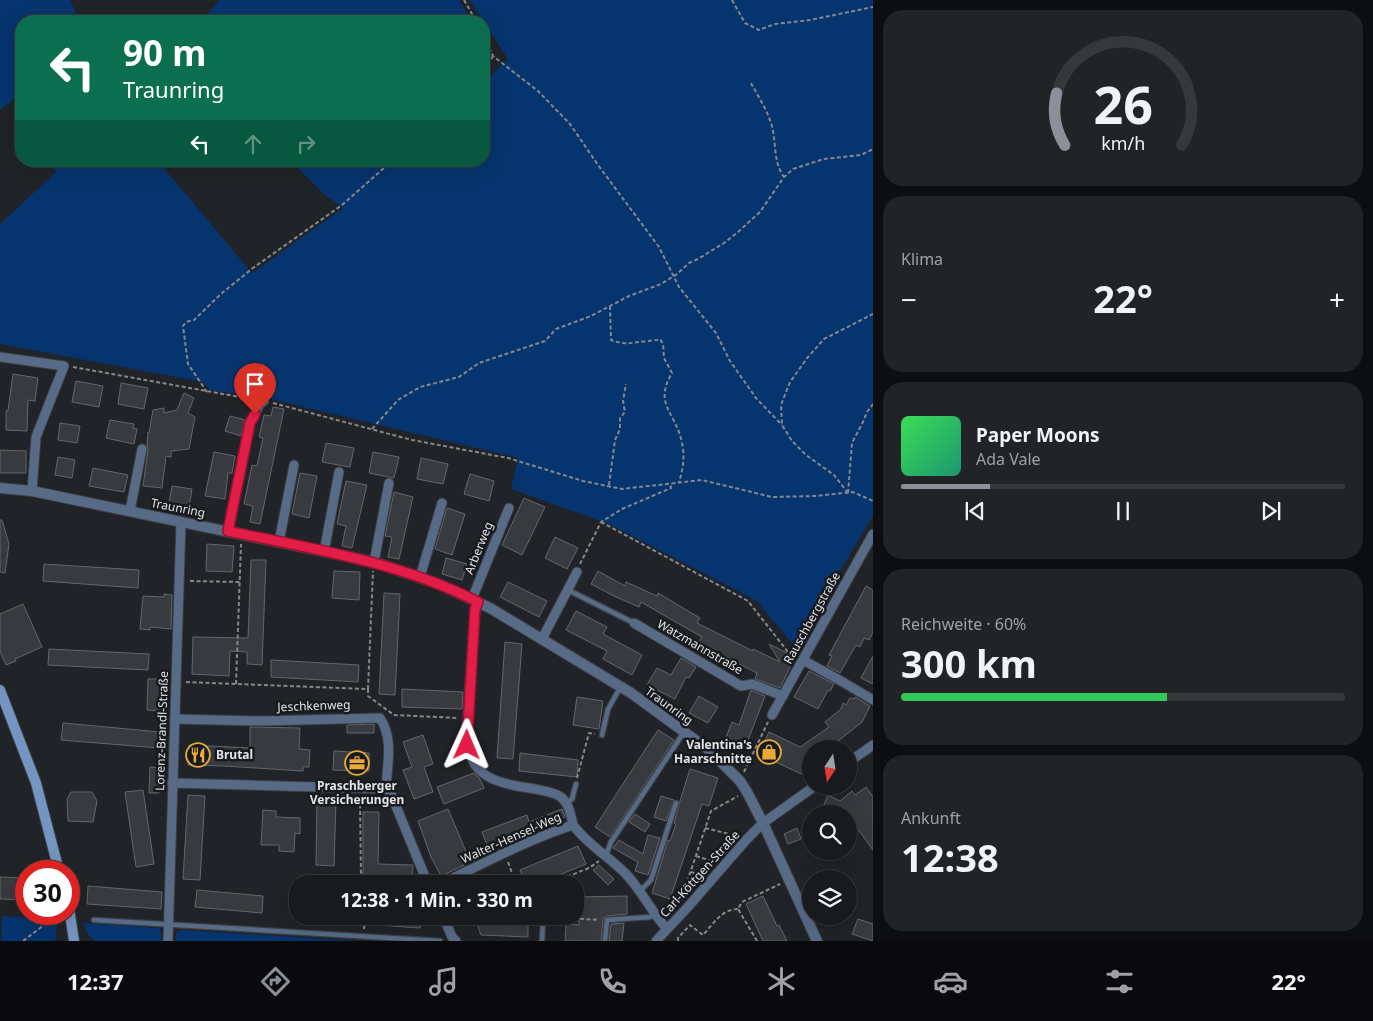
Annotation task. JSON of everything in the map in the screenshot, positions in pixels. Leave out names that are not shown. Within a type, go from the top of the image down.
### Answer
[{"type":"main road","points":[[0,690],[36,783],[56,860]]},
{"type":"main road","points":[[72,925],[74,941]]},
{"type":"street","points":[[0,357],[64,366],[36,437],[32,491]]},
{"type":"street","points":[[228,531],[250,423],[260,404],[264,401]]},
{"type":"street","name":"Traunring","points":[[130,511],[142,449]]},
{"type":"street","points":[[279,542],[294,465]]},
{"type":"street","points":[[324,552],[339,472]]},
{"type":"street","points":[[374,562],[389,483]]},
{"type":"street","name":"Traunring","points":[[0,488],[32,491],[374,562],[420,576],[475,600],[621,687],[709,750],[740,781],[747,792],[817,941]]},
{"type":"street","points":[[420,576],[442,503]]},
{"type":"street","name":"Arberweg","points":[[509,508],[475,600],[466,737],[469,753],[477,768],[484,774],[506,784],[546,791],[560,796],[566,804]]},
{"type":"street","name":"Lorenz-Brandl-Straße","points":[[168,941],[180,522]]},
{"type":"street","name":"Rauschbergstraße","points":[[772,714],[873,534]]},
{"type":"street","points":[[542,639],[577,572]]},
{"type":"street","name":"Watzmannstraße","points":[[634,623],[742,686],[752,684],[783,696]]},
{"type":"street","points":[[802,660],[873,700]]},
{"type":"street","name":"Jeschkenweg","points":[[175,719],[261,721],[380,718],[386,726],[389,738],[386,790]]},
{"type":"street","points":[[858,756],[873,745]]},
{"type":"street","points":[[172,783],[386,790],[391,794],[424,875]]},
{"type":"street","name":"Carl-Köttgen-Straße","points":[[656,941],[763,823],[802,795]]},
{"type":"street","points":[[566,804],[573,825]]},
{"type":"street","name":"Walter-Hensel-Weg","points":[[459,875],[550,832],[573,825],[580,835],[606,855],[626,874],[667,929]]},
{"type":"street","points":[[447,925],[456,941]]},
{"type":"lane","points":[[568,590],[634,623]]},
{"type":"lane","points":[[602,735],[608,709],[621,687]]},
{"type":"lane","points":[[606,855],[612,842],[684,732]]},
{"type":"lane","points":[[566,804],[572,799],[576,784]]},
{"type":"lane","points":[[639,892],[651,880],[676,803]]},
{"type":"lane","points":[[605,941],[607,920],[650,917],[655,914]]},
{"type":"lane","points":[[94,920],[440,941]]},
{"type":"lane","points":[[542,941],[544,925]]},
{"type":"path","points":[[464,0],[473,15]]},
{"type":"path","points":[[732,0],[745,23],[759,30],[775,24],[810,20],[873,7]]},
{"type":"path","points":[[490,49],[493,56],[538,91],[570,124],[659,247],[689,300],[716,334],[730,361],[756,398],[782,425],[792,441],[834,475],[848,493]]},
{"type":"path","points":[[490,61],[493,56]]},
{"type":"path","points":[[751,83],[768,116],[773,131],[778,170],[784,177]]},
{"type":"path","points":[[371,429],[398,400],[420,387],[458,377],[479,363],[545,341],[556,329],[592,316],[674,276],[689,263],[738,232],[760,212],[784,177],[793,169],[824,160],[861,155],[873,149]]},
{"type":"path","points":[[207,392],[188,364],[183,326],[186,322],[194,320],[222,293],[253,268],[342,205],[385,167]]},
{"type":"path","points":[[610,306],[612,314],[610,321],[611,340],[627,344],[660,339],[663,344],[664,358],[672,373],[665,384],[666,405],[683,444],[682,471],[679,482]]},
{"type":"path","points":[[782,425],[781,405],[790,382],[808,357],[824,339],[873,314]]},
{"type":"path","points":[[64,366],[264,401],[412,440],[508,458],[583,481],[622,489],[702,480],[772,496],[853,492],[873,501]]},
{"type":"path","points":[[609,486],[615,440],[620,430],[620,418],[625,412],[623,401],[626,384]]},
{"type":"path","points":[[848,493],[852,443],[866,412],[873,404]]},
{"type":"path","points":[[577,572],[601,522],[622,509],[671,488],[670,483]]},
{"type":"path","points":[[601,522],[748,601],[788,652],[802,660]]},
{"type":"path","points":[[236,684],[242,534]]},
{"type":"path","points":[[176,682],[368,689],[374,562]]},
{"type":"path","points":[[179,581],[240,582]]},
{"type":"path","name":"Jeschkenweg","points":[[368,689],[368,696],[394,715],[468,718]]},
{"type":"path","points":[[740,781],[772,714]]},
{"type":"path","points":[[576,784],[589,733],[602,735]]},
{"type":"path","points":[[360,788],[360,875]]},
{"type":"path","points":[[687,908],[680,899],[711,811],[747,792]]},
{"type":"path","points":[[705,828],[747,839]]},
{"type":"path","points":[[505,852],[513,875]]},
{"type":"path","points":[[572,875],[589,868],[606,855]]},
{"type":"path","points":[[696,856],[725,864]]},
{"type":"path","points":[[738,909],[742,902],[789,879]]},
{"type":"path","points":[[678,941],[678,938],[690,925],[703,935],[724,912],[730,909],[738,909]]},
{"type":"path","points":[[738,909],[757,941]]},
{"type":"path","points":[[584,919],[607,920]]},
{"type":"path","points":[[23,941],[44,925]]},
{"type":"path","points":[[364,936],[365,925]]},
{"type":"shaded area","points":[[0,0],[70,0],[77,15],[15,15],[15,98],[0,110]]},
{"type":"shaded area","points":[[220,0],[459,0],[468,15],[206,15]]},
{"type":"shaded area","points":[[469,0],[873,0],[873,516],[794,646],[757,601],[609,524],[511,489],[518,458],[266,398],[210,390],[203,382],[0,344],[0,224],[56,172],[54,167],[163,167],[252,273],[343,208],[324,194],[297,167],[490,167],[490,76],[508,59],[490,32],[490,15],[479,15]]},
{"type":"shaded area","points":[[2,916],[15,917],[15,925],[57,925],[56,939],[53,941],[1,941]]},
{"type":"shaded area","points":[[83,923],[159,928],[161,931],[161,941],[94,941]]},
{"type":"shaded area","points":[[181,930],[357,941],[176,941],[176,934]]},
{"type":"building","points":[[13,374],[38,378],[35,401],[28,400],[27,431],[6,430],[6,411],[8,411]]},
{"type":"building","points":[[76,381],[103,386],[99,407],[72,402]]},
{"type":"building","points":[[121,383],[148,388],[144,409],[118,404]]},
{"type":"building","points":[[184,393],[194,398],[188,413],[195,417],[189,449],[171,451],[171,457],[166,456],[162,488],[143,486],[148,450],[148,432],[153,410],[164,408],[164,413],[177,410]]},
{"type":"building","points":[[273,407],[284,409],[260,524],[250,522],[253,506],[244,504],[252,465],[257,466],[263,438],[259,437],[264,415],[271,416]]},
{"type":"building","points":[[230,416],[245,420],[241,436],[225,431]]},
{"type":"building","points":[[110,420],[134,424],[133,428],[137,429],[134,444],[106,438]]},
{"type":"building","points":[[60,423],[80,426],[77,443],[58,440]]},
{"type":"building","points":[[326,443],[354,448],[350,467],[322,462]]},
{"type":"building","points":[[0,450],[26,451],[26,473],[0,473]]},
{"type":"building","points":[[214,452],[235,456],[232,473],[228,473],[225,499],[205,496]]},
{"type":"building","points":[[373,452],[399,457],[394,478],[369,473]]},
{"type":"building","points":[[58,457],[75,460],[72,478],[55,475]]},
{"type":"building","points":[[421,458],[448,464],[443,484],[417,479]]},
{"type":"building","points":[[93,468],[128,475],[124,492],[89,486]]},
{"type":"building","points":[[300,473],[317,476],[309,518],[292,514]]},
{"type":"building","points":[[470,474],[494,481],[489,501],[464,494]]},
{"type":"building","points":[[346,481],[367,485],[352,548],[342,546],[346,526],[337,524]]},
{"type":"building","points":[[172,486],[192,489],[189,507],[169,504]]},
{"type":"building","points":[[394,492],[413,497],[399,559],[388,557],[392,537],[385,536]]},
{"type":"building","points":[[524,498],[545,507],[522,555],[502,545]]},
{"type":"building","points":[[447,508],[465,514],[452,555],[435,549]]},
{"type":"building","points":[[0,520],[2,520],[9,544],[5,573],[0,572]]},
{"type":"building","points":[[555,537],[578,548],[567,569],[545,558]]},
{"type":"building","points":[[207,544],[234,546],[232,572],[206,571]]},
{"type":"building","points":[[446,558],[467,564],[462,580],[442,574]]},
{"type":"building","points":[[251,560],[266,560],[262,665],[247,664],[247,652],[230,651],[229,676],[192,674],[193,637],[248,638]]},
{"type":"building","points":[[44,564],[139,570],[138,588],[43,581]]},
{"type":"building","points":[[334,571],[360,572],[359,600],[332,598]]},
{"type":"building","points":[[598,571],[625,586],[626,582],[657,596],[658,593],[700,618],[697,623],[753,651],[753,649],[780,662],[769,644],[795,657],[780,688],[755,679],[757,673],[698,643],[702,637],[641,602],[639,607],[591,584]]},
{"type":"building","points":[[508,582],[547,601],[539,617],[500,597]]},
{"type":"building","points":[[866,586],[873,590],[873,633],[869,640],[864,638],[860,647],[856,645],[840,673],[827,666],[832,656],[829,655]]},
{"type":"building","points":[[384,593],[400,594],[395,695],[379,694]]},
{"type":"building","points":[[164,594],[172,595],[171,629],[150,627],[150,630],[140,629],[143,596],[164,597]]},
{"type":"building","points":[[23,604],[42,647],[6,665],[0,652],[0,614]]},
{"type":"building","points":[[576,611],[607,627],[603,634],[642,655],[632,675],[603,659],[607,651],[566,630]]},
{"type":"building","points":[[505,642],[522,644],[513,759],[497,758]]},
{"type":"building","points":[[49,649],[149,654],[148,670],[48,665]]},
{"type":"building","points":[[873,656],[873,684],[861,678]]},
{"type":"building","points":[[681,658],[696,667],[689,678],[686,677],[675,699],[647,685],[657,668],[671,675]]},
{"type":"building","points":[[271,660],[359,665],[358,682],[271,677]]},
{"type":"building","points":[[809,671],[834,684],[830,691],[828,690],[818,709],[794,697]]},
{"type":"building","points":[[148,679],[160,679],[158,711],[147,710]]},
{"type":"building","points":[[402,689],[463,692],[462,709],[402,707]]},
{"type":"building","points":[[751,690],[765,696],[745,748],[725,740],[732,722],[739,725]]},
{"type":"building","points":[[699,696],[718,707],[708,723],[689,713]]},
{"type":"building","points":[[577,697],[603,701],[599,729],[573,725]]},
{"type":"building","points":[[855,697],[870,706],[862,722],[839,740],[810,740],[829,727],[825,722],[841,709],[843,703],[846,705],[850,698],[854,699]]},
{"type":"building","points":[[63,723],[160,732],[159,748],[61,740]]},
{"type":"building","points":[[374,724],[374,733],[347,733],[347,725]]},
{"type":"building","points":[[250,727],[300,728],[299,749],[310,750],[309,767],[303,767],[303,771],[188,765],[189,745],[250,748]]},
{"type":"building","points":[[658,730],[674,740],[610,837],[595,827]]},
{"type":"building","points":[[769,732],[800,747],[802,746],[801,774],[759,754]]},
{"type":"building","points":[[423,735],[433,764],[424,767],[433,792],[414,799],[403,770],[412,767],[403,742]]},
{"type":"building","points":[[334,751],[369,753],[369,771],[333,770]]},
{"type":"building","points":[[520,753],[578,760],[577,777],[519,771]]},
{"type":"building","points":[[150,767],[160,768],[159,793],[149,793]]},
{"type":"building","points":[[690,769],[718,778],[709,806],[702,804],[670,899],[652,893],[668,840],[670,841],[676,824],[674,823]]},
{"type":"building","points":[[474,773],[480,779],[484,788],[444,804],[437,787]]},
{"type":"building","points":[[866,787],[873,797],[873,850],[857,828],[857,805],[824,805],[828,795],[840,801],[847,795],[858,795],[858,793]]},
{"type":"building","points":[[143,790],[154,864],[136,867],[125,792]]},
{"type":"building","points":[[71,792],[92,792],[97,801],[93,822],[68,821],[67,799]]},
{"type":"building","points":[[188,795],[205,796],[200,880],[183,879]]},
{"type":"building","points":[[661,796],[674,800],[666,821],[654,817]]},
{"type":"building","points":[[317,801],[336,801],[334,866],[316,865]]},
{"type":"building","points":[[448,809],[467,854],[472,852],[475,860],[440,875],[431,857],[418,821]]},
{"type":"building","points":[[562,809],[565,817],[532,830],[534,833],[489,850],[482,832],[527,815],[529,822]]},
{"type":"building","points":[[263,810],[276,811],[276,817],[300,818],[300,834],[295,833],[294,852],[279,851],[279,845],[261,845]]},
{"type":"building","points":[[363,812],[379,812],[378,864],[413,865],[412,875],[363,875]]},
{"type":"building","points":[[635,814],[650,824],[645,832],[629,822]]},
{"type":"building","points":[[797,828],[801,839],[788,844],[784,834]]},
{"type":"building","points":[[648,835],[660,838],[648,875],[635,871],[638,862],[613,848],[619,840],[643,854]]},
{"type":"building","points":[[578,846],[586,864],[559,875],[522,875],[520,870]]},
{"type":"building","points":[[599,865],[614,879],[608,885],[593,870]]},
{"type":"building","points":[[0,877],[15,878],[15,900],[0,899]]},
{"type":"building","points":[[88,886],[162,892],[161,909],[87,904]]},
{"type":"building","points":[[197,890],[263,896],[262,913],[195,907]]},
{"type":"building","points":[[627,896],[627,914],[603,918],[601,941],[565,941],[566,925],[584,925],[584,897]]},
{"type":"building","points":[[763,896],[777,926],[779,925],[787,941],[763,941],[746,904]]},
{"type":"building","points":[[858,919],[873,924],[873,941],[852,934]]},
{"type":"building","points":[[624,923],[622,941],[609,941],[611,924]]},
{"type":"building","points":[[379,925],[420,925],[420,928]]},
{"type":"building","points":[[477,925],[528,925],[528,937],[481,935]]},
{"type":"place","name":"Valentina's Haarschnitte","points":[[769,752]]},
{"type":"place","name":"Brutal","points":[[198,755]]},
{"type":"place","name":"Praschberger Versicherungen","points":[[357,763]]},
{"type":"route","points":[[255,414],[250,423],[228,531],[374,562],[420,576],[478,602],[475,609],[467,745]]}]
